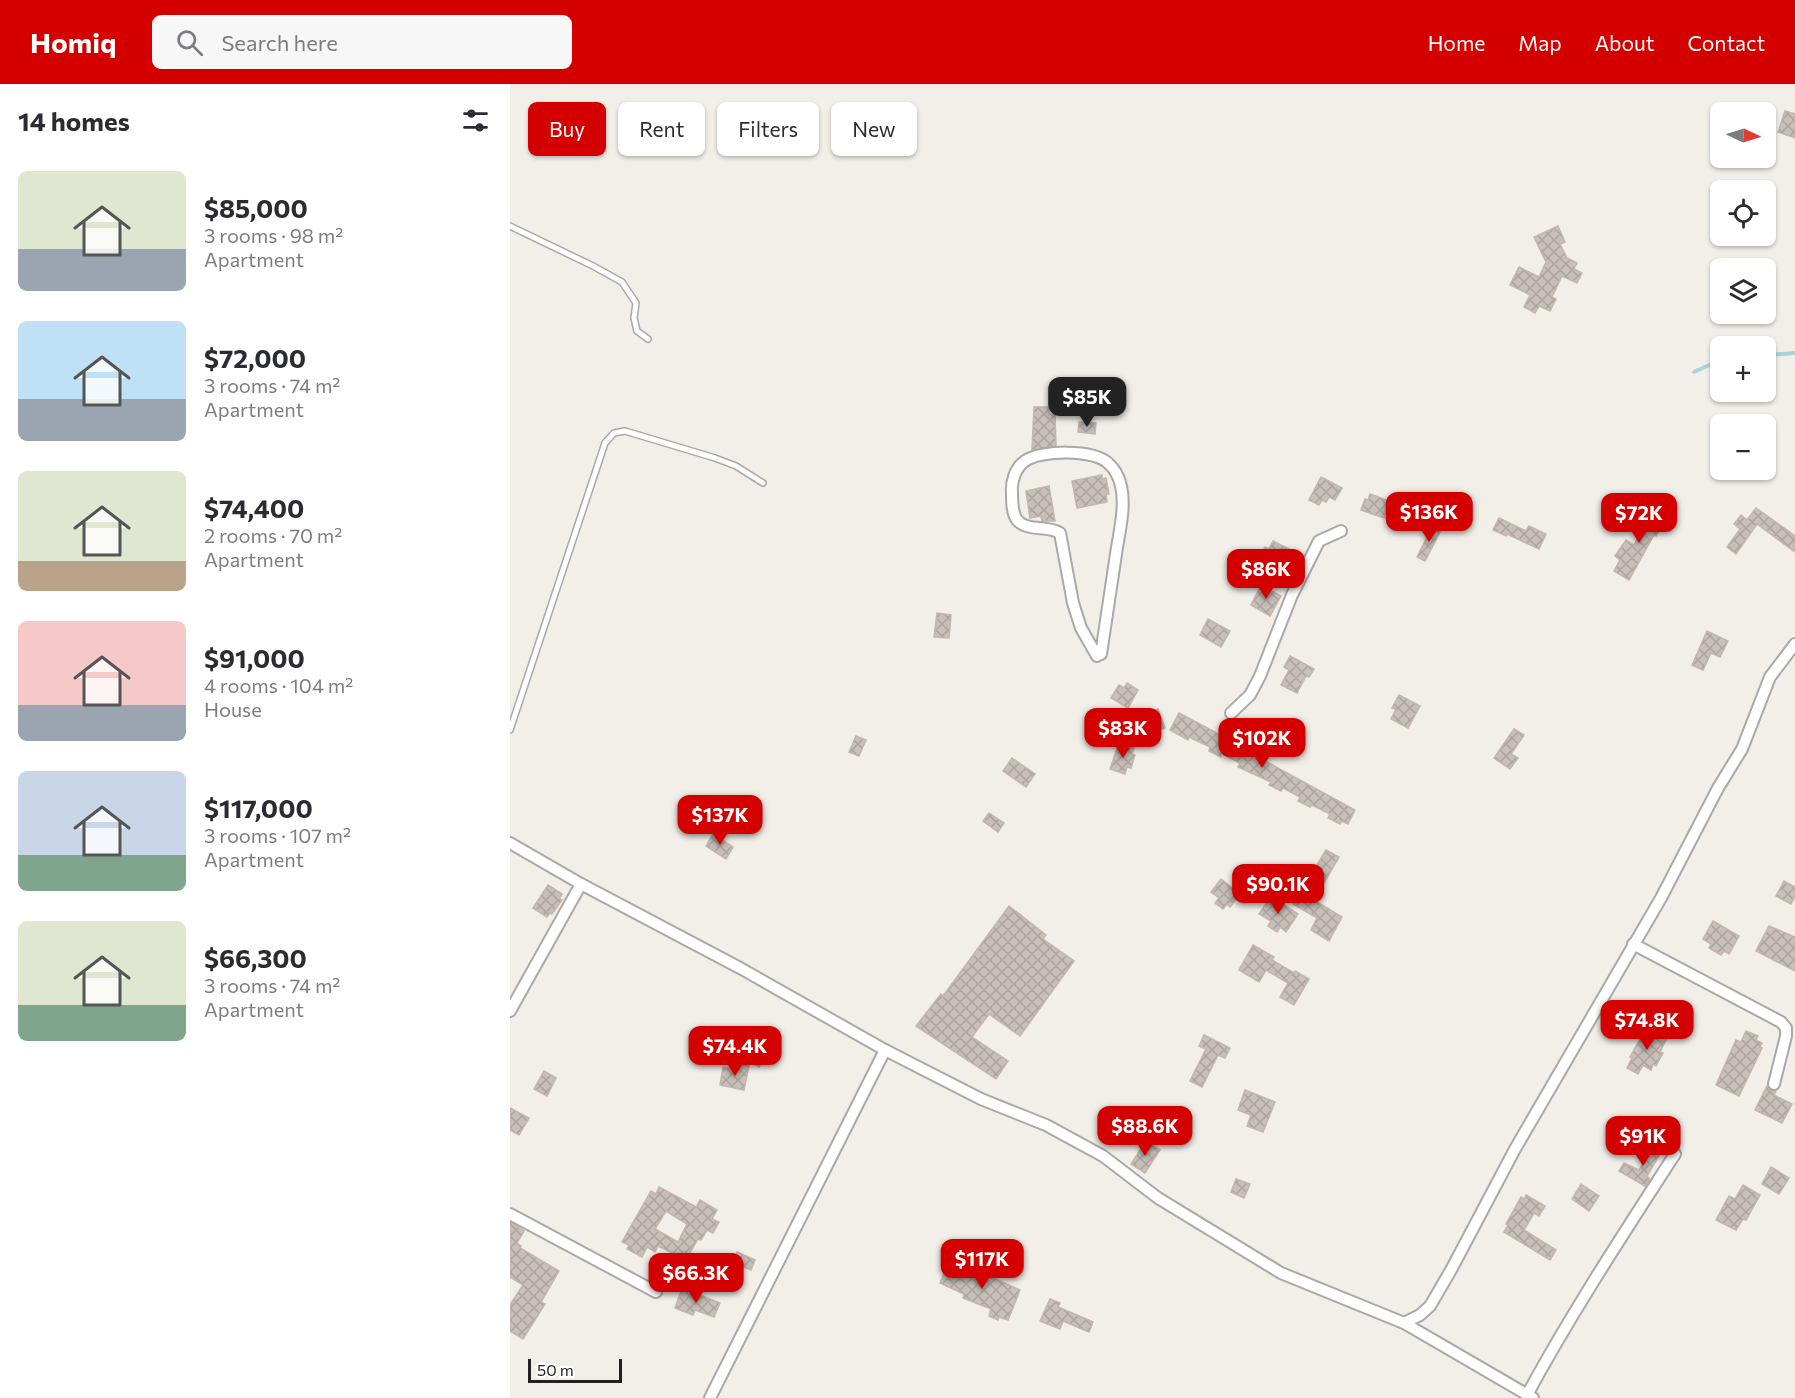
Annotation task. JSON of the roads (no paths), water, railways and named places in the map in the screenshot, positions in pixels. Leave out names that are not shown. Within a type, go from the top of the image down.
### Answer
[{"type":"street","points":[[1069,453],[1092,454],[1107,461],[1116,472],[1121,488],[1119,533],[1099,655],[1081,628],[1073,603],[1060,533],[1054,529],[1025,525],[1017,520],[1012,505],[1012,484],[1016,471],[1023,462],[1036,456],[1069,453]]},
{"type":"street","points":[[1231,714],[1250,694],[1260,676],[1292,595],[1319,541],[1341,531]]},
{"type":"street","points":[[1404,1323],[1420,1315],[1430,1306],[1515,1149],[1661,898],[1718,788],[1742,749],[1770,677],[1795,644]]},
{"type":"street","points":[[510,843],[885,1050],[981,1099],[1046,1125],[1103,1156],[1158,1198],[1281,1273],[1404,1323],[1530,1396],[1548,1356],[1675,1154]]},
{"type":"street","points":[[510,1011],[581,884]]},
{"type":"street","points":[[1633,945],[1781,1022],[1786,1028],[1786,1036],[1774,1084]]},
{"type":"street","points":[[710,1398],[885,1050]]},
{"type":"street","points":[[510,1214],[656,1292]]},
{"type":"lane","points":[[510,226],[622,282],[636,303],[634,318],[637,331],[648,339]]},
{"type":"lane","points":[[510,730],[605,443],[614,433],[625,431],[715,458],[735,466],[763,483]]},
{"type":"waterway","points":[[1776,354],[1795,353]]},
{"type":"waterway","points":[[1694,372],[1710,365]]}]
